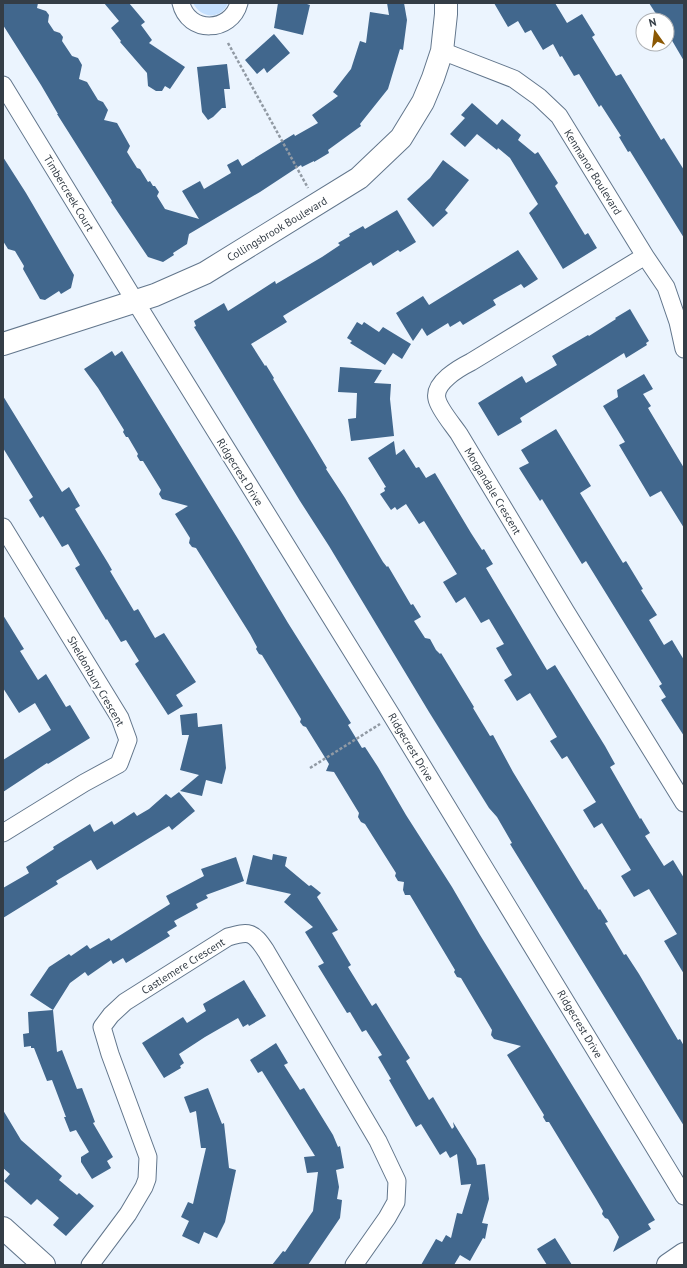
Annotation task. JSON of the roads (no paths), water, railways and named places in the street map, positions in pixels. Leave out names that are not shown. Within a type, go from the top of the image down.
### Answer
[{"type":"street","points":[[181,3],[182,8],[188,16],[195,22],[205,26],[215,26],[224,23],[232,17],[239,3]]},
{"type":"street","name":"Collingsbrook Boulevard","points":[[3,344],[155,295],[205,273],[359,178],[401,138],[423,102],[442,51],[446,20],[446,3]]},
{"type":"street","name":"Kenmanor Boulevard","points":[[442,51],[514,79],[539,97],[559,116],[645,256],[666,287],[678,322],[684,349]]},
{"type":"street","name":"Timbercreek Court","points":[[3,85],[134,301]]},
{"type":"street","name":"Morgandale Crescent","points":[[645,256],[471,362],[460,367],[450,374],[437,391],[437,399],[441,409],[459,434],[566,612],[684,803]]},
{"type":"street","name":"Ridgecrest Drive","points":[[134,301],[392,716],[684,1196]]},
{"type":"street","name":"Sheldonbury Crescent","points":[[3,527],[120,718],[128,740],[119,764],[3,833]]},
{"type":"street","name":"Castlemere Crescent","points":[[90,1265],[128,1214],[147,1179],[148,1157],[110,1054],[102,1027],[111,1015],[125,1002],[228,937],[244,933],[257,937],[266,951],[378,1140],[397,1181],[396,1202],[387,1218],[354,1265]]},
{"type":"street","points":[[3,1228],[44,1265]]},
{"type":"street","points":[[668,1265],[684,1254]]}]
